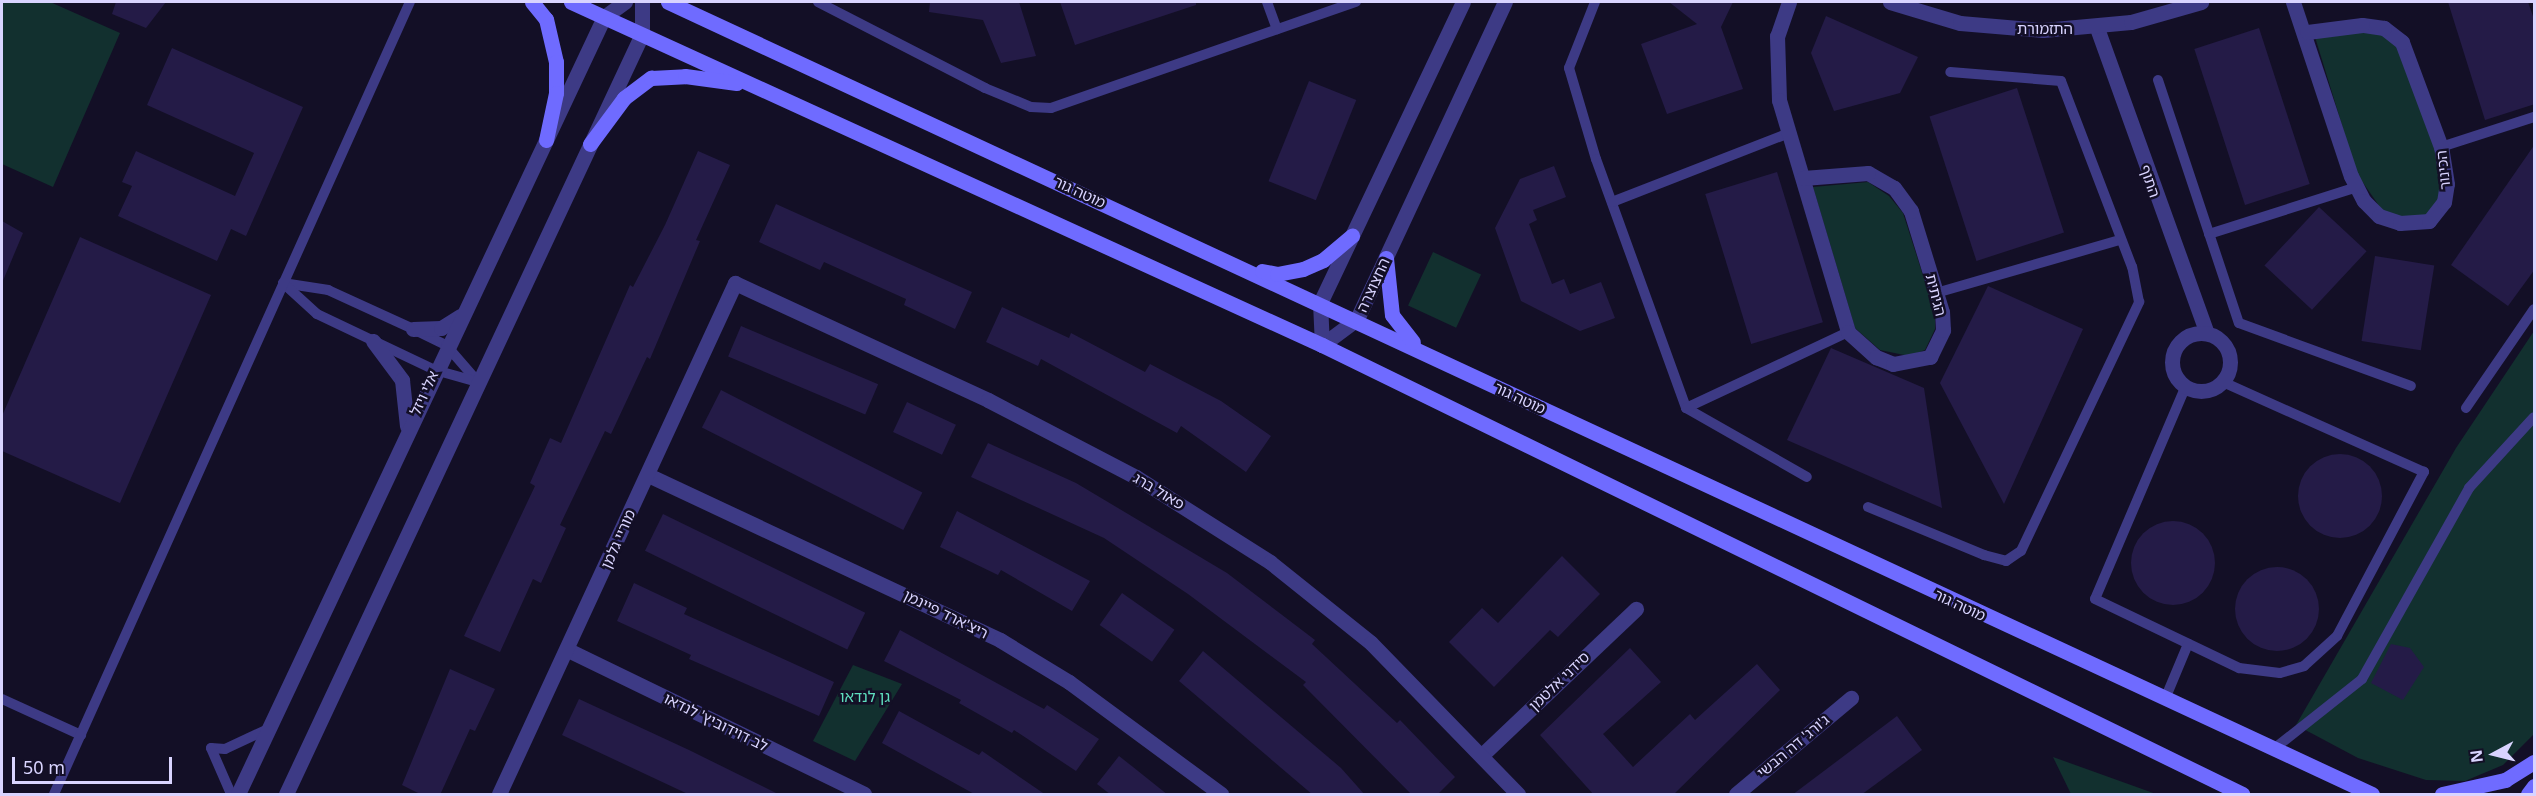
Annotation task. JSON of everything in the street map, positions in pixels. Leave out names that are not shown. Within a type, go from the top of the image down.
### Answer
[{"type":"main road","points":[[532,2],[546,19],[556,62],[556,93],[546,140]]},
{"type":"main road","points":[[571,2],[1322,345],[2242,795]]},
{"type":"main road","name":"מוטה גור","points":[[668,2],[1357,320],[2372,795]]},
{"type":"main road","points":[[590,144],[624,98],[651,78],[685,76],[754,86]]},
{"type":"main road","points":[[1243,267],[1277,274],[1303,269],[1323,261],[1352,236]]},
{"type":"main road","points":[[1386,258],[1392,315],[1424,352]]},
{"type":"main road","points":[[2442,795],[2505,780],[2535,762]]},
{"type":"main road","points":[[2528,795],[2535,786]]},
{"type":"street","points":[[604,16],[626,2]]},
{"type":"street","points":[[286,795],[642,34],[642,2]]},
{"type":"street","points":[[1322,345],[1320,303],[1462,2]]},
{"type":"street","name":"החצוצרה","points":[[1322,345],[1357,320],[1505,2]]},
{"type":"street","points":[[1789,2],[1777,36],[1776,62],[1779,100],[1848,332]]},
{"type":"street","name":"התזמורת","points":[[1890,2],[1960,23],[1999,28],[2097,28],[2201,2]]},
{"type":"street","name":"הכינור","points":[[2293,2],[2307,32],[2357,187],[2379,216],[2400,223],[2429,221],[2444,202],[2447,184],[2441,147],[2402,42],[2384,28],[2373,26],[2307,32]]},
{"type":"street","name":"אלי ויזל","points":[[238,795],[446,345],[604,16]]},
{"type":"street","name":"התוף","points":[[2097,28],[2207,333]]},
{"type":"street","name":"הגיתית","points":[[1803,178],[1868,173],[1894,188],[1911,211],[1936,293],[1943,330],[1930,357],[1893,364],[1876,357],[1848,332]]},
{"type":"street","name":"מוריי גלמן","points":[[499,795],[568,651],[735,283]]},
{"type":"street","name":"פאול ברג","points":[[735,283],[988,400],[1192,512],[1325,604],[1483,754],[1518,795]]},
{"type":"street","points":[[413,329],[441,328],[460,316]]},
{"type":"street","points":[[2207,333],[2229,352],[2229,373],[2223,382],[2205,392],[2185,387],[2173,372],[2175,347],[2191,334],[2207,333]]},
{"type":"street","points":[[373,341],[402,380],[406,432]]},
{"type":"street","name":"ריצ'ארד פיינמן","points":[[648,475],[1000,640],[1077,688],[1221,795]]},
{"type":"street","name":"סידני אלטמן","points":[[1483,754],[1636,609]]},
{"type":"street","name":"לב דוידוביץ' לנדאו","points":[[568,651],[864,795]]},
{"type":"street","name":"ג'ורג' דה הבשי","points":[[1736,795],[1851,698]]},
{"type":"lane","points":[[54,795],[410,2]]},
{"type":"lane","points":[[818,2],[984,88],[1031,107],[1070,102],[1356,2]]},
{"type":"lane","points":[[1267,2],[1277,29]]},
{"type":"lane","points":[[1595,2],[1569,68],[1612,202],[1686,408],[1807,477]]},
{"type":"lane","points":[[1868,507],[1984,555],[2006,561],[2021,551],[2139,302],[2133,267],[2120,240],[2061,81],[1950,72]]},
{"type":"lane","points":[[2158,80],[2239,323],[2411,386]]},
{"type":"lane","points":[[2441,147],[2535,117]]},
{"type":"lane","points":[[1612,202],[1789,133]]},
{"type":"lane","points":[[2209,234],[2357,187]]},
{"type":"lane","points":[[1936,293],[2120,240]]},
{"type":"lane","points":[[283,283],[328,290],[446,345],[478,382]]},
{"type":"lane","points":[[283,283],[317,314],[435,370],[478,382]]},
{"type":"lane","points":[[2466,408],[2535,309]]},
{"type":"lane","points":[[1686,408],[1848,332]]},
{"type":"lane","points":[[2185,387],[2094,599],[2239,668],[2280,673],[2304,666],[2337,636],[2424,472],[2223,382]]},
{"type":"lane","points":[[2275,748],[2362,679],[2469,488],[2535,417]]},
{"type":"lane","points":[[2165,699],[2188,644]]},
{"type":"lane","points":[[2,699],[81,735]]},
{"type":"lane","points":[[231,795],[211,748],[225,749],[270,728]]},
{"type":"green space","points":[[2,2],[50,2],[120,33],[53,187],[2,164]]},
{"type":"green space","points":[[2362,31],[2381,33],[2397,46],[2435,149],[2441,184],[2439,200],[2426,215],[2401,217],[2382,210],[2357,174],[2315,37]]},
{"type":"green space","points":[[1868,182],[1889,196],[1903,213],[1935,313],[1935,329],[1925,350],[1909,356],[1880,350],[1855,328],[1813,187]]},
{"type":"green space","points":[[1433,252],[1481,274],[1456,328],[1408,305]]},
{"type":"green space","points":[[2534,331],[2534,734],[2503,765],[2465,781],[2426,780],[2358,758],[2296,725],[2456,448]]},
{"type":"green space","name":"גן לנדאו","points":[[853,665],[902,684],[855,761],[813,741]]},
{"type":"green space","points":[[2053,757],[2156,794],[2071,794]]},
{"type":"building","points":[[116,2],[166,2],[146,28],[112,14]]},
{"type":"building","points":[[930,2],[1019,2],[1036,56],[1001,63],[983,20],[929,12]]},
{"type":"building","points":[[1060,2],[1196,2],[1196,5],[1075,45]]},
{"type":"building","points":[[1669,2],[1733,2],[1721,27],[1743,89],[1667,114],[1641,44],[1697,24]]},
{"type":"building","points":[[2448,2],[2528,2],[2535,22],[2535,104],[2485,120]]},
{"type":"building","points":[[1826,16],[1918,57],[1900,93],[1834,111],[1811,53]]},
{"type":"building","points":[[2259,28],[2310,184],[2245,205],[2194,49]]},
{"type":"building","points":[[172,48],[303,107],[246,236],[231,229],[217,261],[118,216],[132,186],[122,182],[136,151],[235,196],[254,153],[147,105]]},
{"type":"building","points":[[1309,81],[1356,100],[1316,200],[1269,181]]},
{"type":"building","points":[[2017,88],[2064,233],[1976,261],[1930,116]]},
{"type":"building","points":[[2535,144],[2535,269],[2508,306],[2451,265]]},
{"type":"building","points":[[698,151],[730,165],[696,240],[700,241],[650,359],[647,357],[611,434],[605,431],[560,525],[566,528],[541,583],[533,579],[500,652],[464,636],[535,486],[530,483],[550,438],[561,443],[630,285],[633,287],[665,225]]},
{"type":"building","points":[[1554,166],[1566,197],[1533,210],[1537,220],[1529,224],[1552,284],[1564,279],[1570,294],[1601,282],[1615,318],[1580,331],[1521,301],[1495,228],[1520,179]]},
{"type":"building","points":[[1777,172],[1823,322],[1751,344],[1705,194]]},
{"type":"building","points":[[776,204],[972,292],[955,329],[904,305],[906,299],[824,262],[820,270],[759,242]]},
{"type":"building","points":[[2319,207],[2367,251],[2312,310],[2264,266]]},
{"type":"building","points":[[2,221],[23,233],[2,283]]},
{"type":"building","points":[[80,237],[211,295],[120,503],[2,451],[2,416]]},
{"type":"building","points":[[2375,256],[2434,265],[2421,350],[2362,341]]},
{"type":"building","points":[[1988,286],[2083,329],[2004,504],[1940,383]]},
{"type":"building","points":[[1002,307],[1069,338],[1071,333],[1145,372],[1150,364],[1221,401],[1271,436],[1246,472],[1181,426],[1177,433],[1041,359],[1038,366],[986,342]]},
{"type":"building","points":[[741,326],[878,384],[865,415],[728,356]]},
{"type":"building","points":[[1831,348],[1924,388],[1942,508],[1787,440]]},
{"type":"building","points":[[721,390],[922,493],[903,530],[702,427]]},
{"type":"building","points":[[907,402],[956,425],[942,455],[893,432]]},
{"type":"building","points":[[988,443],[1076,483],[1227,573],[1315,640],[1312,644],[1397,723],[1400,720],[1455,777],[1437,795],[1412,795],[1303,685],[1306,682],[1188,594],[1104,538],[971,477]]},
{"type":"building","points":[[2340,454],[2356,457],[2370,466],[2379,480],[2382,496],[2379,512],[2370,526],[2356,535],[2340,538],[2324,535],[2310,526],[2301,512],[2298,496],[2301,480],[2310,466],[2324,457]]},
{"type":"building","points":[[957,511],[1090,581],[1072,611],[1001,570],[998,575],[940,547]]},
{"type":"building","points":[[663,514],[865,613],[847,649],[645,551]]},
{"type":"building","points":[[2173,521],[2189,524],[2203,533],[2212,547],[2215,563],[2212,579],[2203,593],[2189,602],[2173,605],[2157,602],[2143,593],[2134,579],[2131,563],[2134,547],[2143,533],[2157,524]]},
{"type":"building","points":[[1562,556],[1600,594],[1558,637],[1550,630],[1494,687],[1449,642],[1482,608],[1498,623]]},
{"type":"building","points":[[2277,567],[2293,570],[2307,579],[2316,593],[2319,609],[2316,625],[2307,639],[2293,648],[2277,651],[2261,648],[2247,639],[2238,625],[2235,609],[2238,593],[2247,579],[2261,570]]},
{"type":"building","points":[[634,583],[687,608],[684,614],[834,682],[819,716],[689,659],[691,655],[617,621]]},
{"type":"building","points":[[1122,593],[1174,630],[1152,662],[1100,625]]},
{"type":"building","points":[[900,630],[1044,709],[1047,705],[1099,739],[1076,771],[1014,730],[1012,733],[959,703],[961,700],[884,661]]},
{"type":"building","points":[[2391,644],[2410,648],[2424,667],[2403,700],[2371,683]]},
{"type":"building","points":[[1630,648],[1661,682],[1603,734],[1633,767],[1690,714],[1695,720],[1757,664],[1780,690],[1673,795],[1594,795],[1540,735]]},
{"type":"building","points":[[1203,651],[1341,768],[1365,795],[1313,795],[1179,681]]},
{"type":"building","points":[[450,669],[495,689],[475,731],[470,729],[440,795],[422,795],[402,785]]},
{"type":"building","points":[[579,699],[780,795],[690,795],[562,735]]},
{"type":"building","points":[[899,711],[979,755],[982,751],[1046,795],[976,795],[882,743]]},
{"type":"building","points":[[1897,716],[1922,750],[1861,795],[1792,795]]},
{"type":"building","points":[[1119,756],[1168,795],[1111,795],[1097,784]]}]
